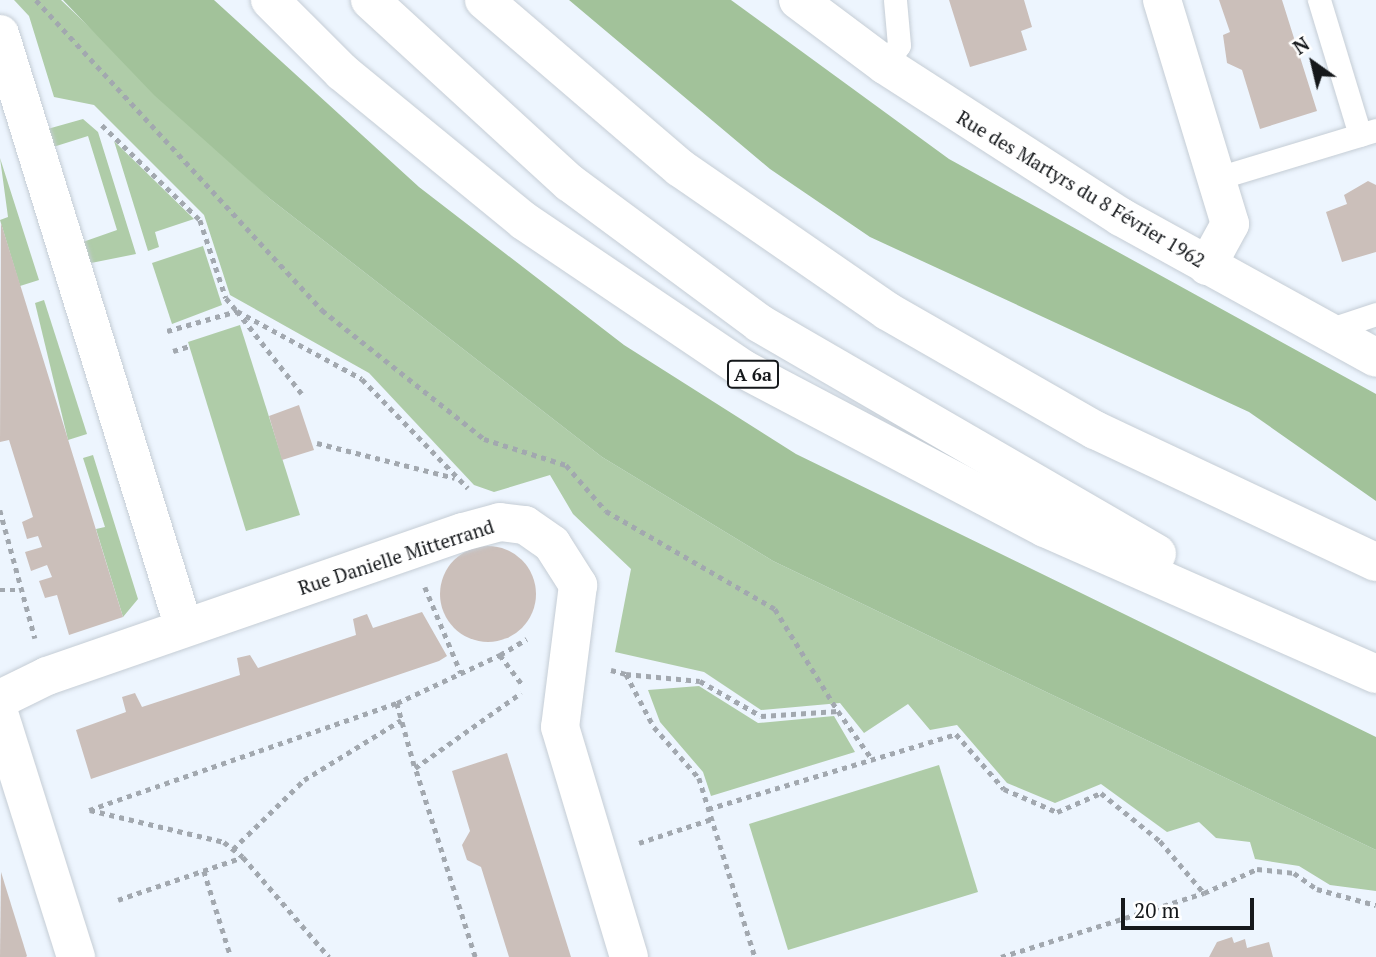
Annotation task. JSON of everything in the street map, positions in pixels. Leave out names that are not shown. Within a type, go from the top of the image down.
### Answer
[{"type":"main road","name":"A 6a","points":[[270,0],[342,72],[524,221],[745,370],[1045,528],[1376,674]]},
{"type":"main road","points":[[370,0],[570,183],[759,323],[1304,640]]},
{"type":"main road","points":[[484,0],[680,168],[887,311],[1095,430],[1376,562]]},
{"type":"main road","name":"Rue des Martyrs du 8 Février 1962","points":[[798,0],[885,65],[1208,266],[1376,358]]},
{"type":"main road","points":[[1162,0],[1230,224],[1208,266]]},
{"type":"main road","points":[[0,34],[184,628]]},
{"type":"main road","name":"Rue Danielle Mitterrand","points":[[0,699],[184,628],[463,532],[500,522],[536,530],[561,554],[578,585],[560,727],[629,957]]},
{"type":"main road","points":[[0,716],[76,957]]},
{"type":"lane","points":[[885,65],[899,45],[895,0]]},
{"type":"lane","points":[[1218,178],[1368,133],[1319,0]]},
{"type":"lane","points":[[1325,331],[1376,314]]},
{"type":"path","points":[[36,0],[321,310],[484,439],[566,465],[606,511],[775,610],[838,711],[872,759]]},
{"type":"path","points":[[102,125],[200,220],[226,298],[302,394]]},
{"type":"path","points":[[167,331],[237,312],[362,379],[475,495]]},
{"type":"path","points":[[173,351],[190,346]]},
{"type":"path","points":[[317,443],[458,478]]},
{"type":"path","points":[[0,510],[36,644]]},
{"type":"path","points":[[423,580],[461,673]]},
{"type":"path","points":[[0,590],[23,590]]},
{"type":"path","points":[[329,957],[243,857],[233,849],[89,810],[397,703],[500,655],[518,679]]},
{"type":"path","points":[[600,667],[626,674],[701,681],[761,716],[838,711]]},
{"type":"path","points":[[626,674],[654,727],[699,778],[755,957]]},
{"type":"path","points":[[415,768],[526,690]]},
{"type":"path","points":[[397,703],[475,957]]},
{"type":"path","points":[[233,849],[304,780],[401,720]]},
{"type":"path","points":[[708,809],[957,734],[1004,789],[1057,812],[1101,793],[1160,841],[1204,893]]},
{"type":"path","points":[[624,848],[712,819]]},
{"type":"path","points":[[118,900],[243,857]]},
{"type":"path","points":[[1001,957],[1204,893],[1257,869],[1294,873],[1333,895],[1376,905]]},
{"type":"path","points":[[204,870],[231,957]]},
{"type":"green space","points":[[14,0],[61,0],[269,198],[602,457],[773,561],[1376,850],[1376,891],[1330,885],[1299,866],[1255,859],[1250,842],[1216,838],[1199,822],[1167,832],[1101,784],[1055,803],[1007,783],[957,725],[930,730],[908,704],[864,733],[840,703],[761,710],[704,672],[615,652],[631,569],[573,514],[550,475],[494,492],[474,485],[369,373],[230,295],[204,215],[94,105],[54,97],[29,16]]},
{"type":"green space","points":[[63,0],[214,0],[419,187],[624,345],[796,454],[1376,737],[1376,850],[773,561],[602,457],[269,198],[154,95]]},
{"type":"green space","points":[[569,0],[731,0],[949,159],[1376,394],[1376,501],[1249,412],[870,237],[770,169]]},
{"type":"green space","points":[[83,119],[98,132],[136,254],[86,264],[80,243],[117,230],[88,136],[50,148],[44,130]]},
{"type":"green space","points":[[114,141],[194,219],[155,232],[159,247],[148,251]]},
{"type":"green space","points":[[0,158],[39,280],[20,286],[0,220],[8,217]]},
{"type":"green space","points":[[203,246],[222,305],[172,324],[152,263]]},
{"type":"green space","points":[[44,300],[87,434],[68,440],[35,303]]},
{"type":"green space","points":[[240,325],[300,515],[246,531],[188,342]]},
{"type":"green space","points":[[93,455],[138,599],[123,617],[96,529],[105,527],[83,458]]},
{"type":"green space","points":[[699,686],[758,723],[834,716],[855,752],[711,796],[703,772],[660,722],[648,690]]},
{"type":"green space","points":[[939,765],[978,892],[788,950],[749,824]]},
{"type":"building","points":[[949,0],[1024,0],[1032,27],[1021,31],[1027,50],[970,67]]},
{"type":"building","points":[[1219,0],[1282,0],[1317,111],[1260,129],[1242,70],[1227,63],[1223,35],[1230,32]]},
{"type":"building","points":[[1368,181],[1376,185],[1376,252],[1342,262],[1326,212],[1347,204],[1344,195]]},
{"type":"building","points":[[1,223],[123,617],[69,635],[57,595],[45,598],[39,581],[52,577],[47,565],[31,571],[25,552],[42,547],[38,536],[27,539],[22,522],[33,517],[9,440],[0,442]]},
{"type":"building","points":[[299,405],[314,450],[282,460],[269,416]]},
{"type":"building","points":[[488,546],[507,549],[522,560],[533,575],[536,594],[533,613],[522,628],[507,639],[488,642],[469,639],[454,628],[443,613],[440,594],[443,575],[454,560],[469,549]]},
{"type":"building","points":[[422,612],[447,656],[439,661],[91,779],[76,730],[126,712],[122,697],[135,693],[142,707],[240,675],[237,658],[250,655],[258,668],[356,635],[353,619],[367,614],[373,628]]},
{"type":"building","points":[[507,753],[571,957],[509,957],[481,867],[467,860],[462,845],[470,831],[452,771]]},
{"type":"building","points":[[1,872],[27,956],[26,957],[0,957]]},
{"type":"building","points":[[1232,937],[1234,943],[1245,939],[1247,948],[1269,942],[1273,957],[1209,957],[1217,942]]}]
